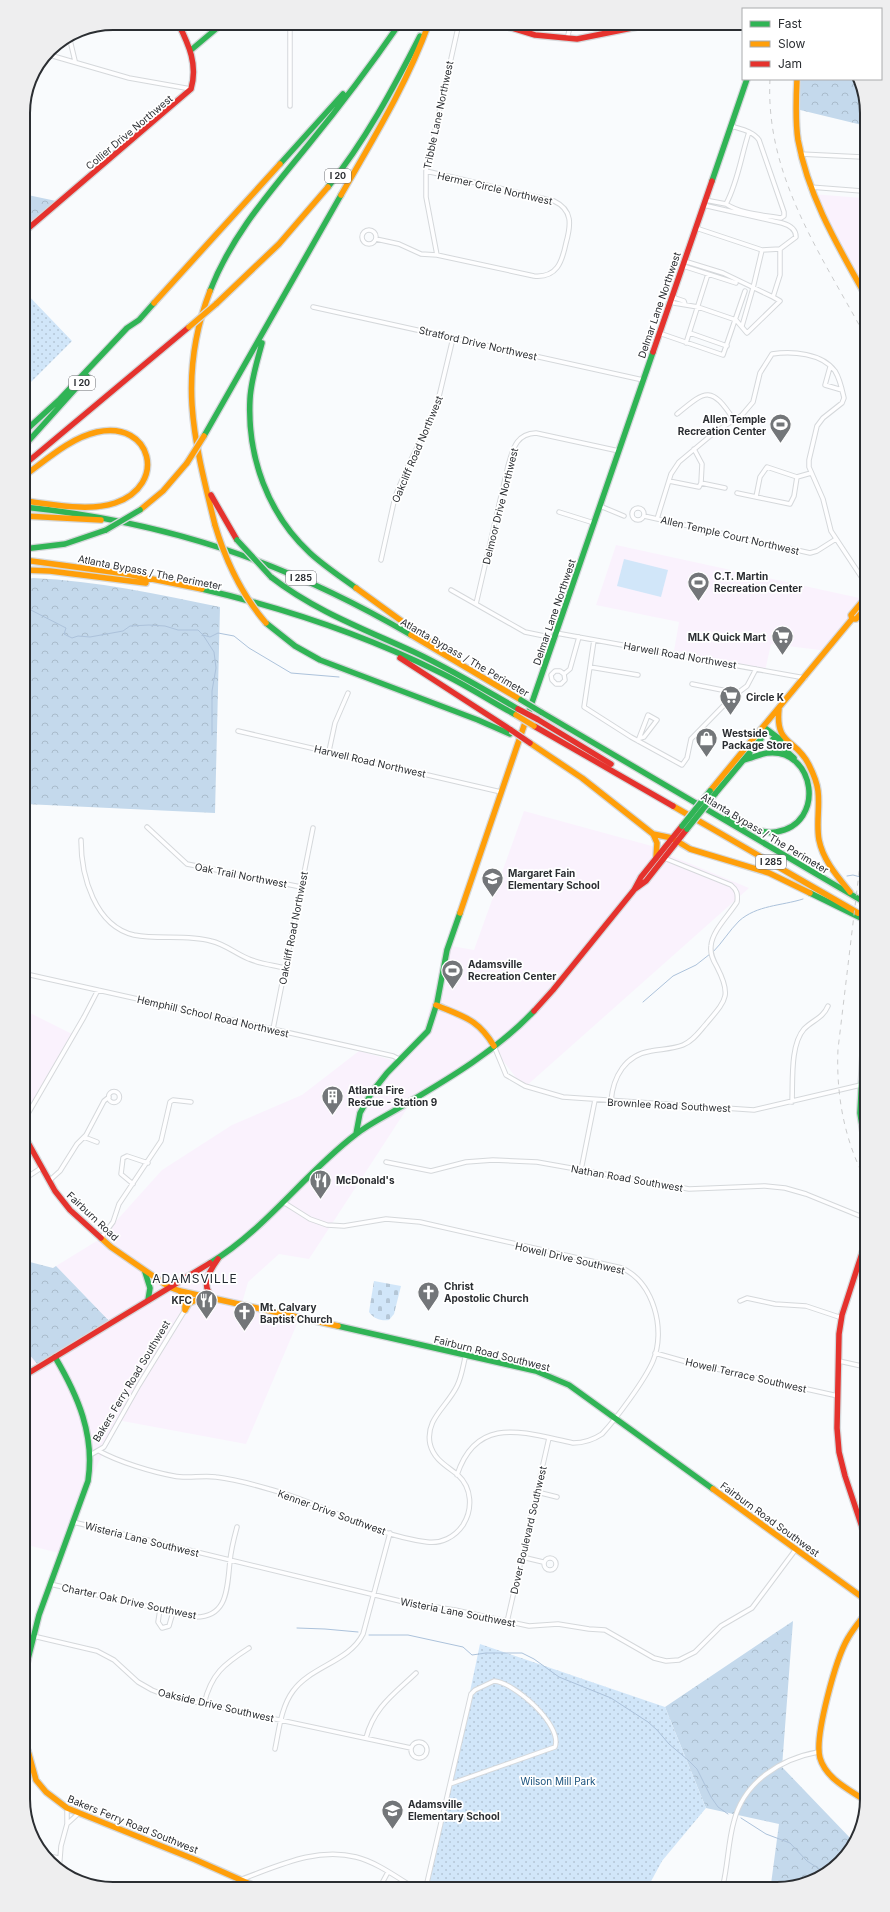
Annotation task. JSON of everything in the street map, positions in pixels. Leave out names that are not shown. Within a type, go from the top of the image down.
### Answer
[{"type":"main road","points":[[181,30],[191,50],[194,75],[190,89]]},
{"type":"main road","points":[[191,50],[215,30]]},
{"type":"main road","name":"I 20","points":[[30,439],[375,58],[395,30]]},
{"type":"main road","name":"I 20","points":[[30,460],[216,304],[287,237],[342,170],[387,101],[423,30]]},
{"type":"main road","points":[[30,548],[65,544],[106,530],[140,510],[163,491],[187,463],[278,308],[394,103],[416,59],[425,30]]},
{"type":"main road","points":[[521,30],[567,39],[577,39],[622,30]]},
{"type":"main road","points":[[375,58],[340,106],[250,217],[230,248],[215,279],[199,328],[191,380],[192,423],[201,470],[215,525],[232,575],[249,603],[266,623],[295,646],[320,660],[510,732]]},
{"type":"main road","name":"Delmar Lane Northwest","points":[[356,1134],[358,1119],[370,1096],[383,1077],[399,1059],[428,1031],[432,1021],[447,950],[747,80]]},
{"type":"main road","points":[[797,80],[796,121],[800,154],[809,187],[819,210],[860,285]]},
{"type":"main road","name":"Collier Drive Northwest","points":[[30,227],[190,89]]},
{"type":"main road","points":[[278,308],[256,358],[249,402],[249,430],[254,457],[260,477],[272,504],[289,530],[315,557],[460,664]]},
{"type":"main road","points":[[30,426],[60,399],[127,328],[138,320]]},
{"type":"main road","points":[[30,472],[79,439],[102,431],[121,431],[133,436],[144,447],[149,462],[148,474],[141,488],[129,497],[116,503],[97,506],[30,501]]},
{"type":"main road","points":[[201,470],[212,497],[237,540],[271,577],[294,595],[324,613],[439,664],[537,719],[635,779],[678,808]]},
{"type":"main road","name":"Atlanta Bypass / The Perimeter","points":[[30,508],[92,515],[129,522],[198,540],[288,572],[369,612],[460,664],[860,900]]},
{"type":"main road","points":[[30,516],[129,522]]},
{"type":"main road","name":"Atlanta Bypass / The Perimeter","points":[[30,561],[106,571],[199,590],[308,619],[374,642],[429,667],[516,715],[860,915]]},
{"type":"main road","points":[[30,570],[50,571],[199,590]]},
{"type":"main road","points":[[852,620],[851,615],[860,604]]},
{"type":"main road","points":[[30,1372],[218,1258],[250,1234],[330,1156],[356,1134],[456,1074],[494,1046],[526,1019],[553,990],[634,890],[641,877],[656,858],[674,840],[712,793],[756,734],[764,729],[852,620],[856,620],[860,615]]},
{"type":"main road","points":[[374,642],[438,681],[510,732],[530,743],[582,778],[653,834],[674,840],[690,849],[769,873],[860,918]]},
{"type":"main road","points":[[779,710],[777,722],[779,734],[806,759],[818,794],[818,832],[822,850],[830,867],[853,896]]},
{"type":"main road","points":[[718,816],[768,832],[780,832],[792,826],[805,813],[811,795],[808,777],[794,759],[764,729]]},
{"type":"main road","points":[[712,793],[744,760],[761,738],[764,729]]},
{"type":"main road","points":[[764,729],[798,755],[811,772]]},
{"type":"main road","points":[[744,760],[757,754],[769,753],[782,754],[794,759]]},
{"type":"main road","points":[[653,834],[657,843],[656,858]]},
{"type":"main road","points":[[634,890],[646,881],[664,858],[674,840]]},
{"type":"main road","points":[[436,1005],[476,1023],[485,1031],[494,1046]]},
{"type":"main road","name":"Fairburn Road","points":[[30,1146],[49,1181],[70,1210],[101,1238],[145,1272],[169,1287]]},
{"type":"main road","points":[[213,1298],[207,1292],[205,1284],[208,1275],[218,1258]]},
{"type":"main road","points":[[860,1260],[842,1318],[839,1334],[837,1428],[839,1452],[845,1476],[860,1521]]},
{"type":"main road","points":[[145,1272],[150,1288],[148,1300]]},
{"type":"main road","name":"Fairburn Road Southwest","points":[[169,1287],[206,1297],[466,1354],[552,1377],[569,1385],[860,1596]]},
{"type":"main road","points":[[180,1291],[185,1302],[185,1310]]},
{"type":"main road","points":[[185,1310],[189,1303],[195,1299],[206,1297]]},
{"type":"main road","points":[[55,1357],[75,1393],[92,1454]]},
{"type":"main road","name":"Bakers Ferry Road Southwest","points":[[30,1650],[50,1584],[88,1481],[92,1454]]},
{"type":"main road","points":[[860,1621],[848,1638],[837,1662],[819,1734],[818,1752],[824,1767],[834,1779],[860,1797]]},
{"type":"main road","name":"Bakers Ferry Road Southwest","points":[[30,1758],[36,1780],[46,1792],[67,1808],[248,1882]]},
{"type":"street","points":[[290,30],[290,106]]},
{"type":"street","name":"Tribble Lane Northwest","points":[[437,255],[426,197],[426,171],[456,30]]},
{"type":"street","points":[[567,39],[569,30]]},
{"type":"street","points":[[70,42],[75,61]]},
{"type":"street","points":[[53,56],[129,78],[190,89]]},
{"type":"street","points":[[704,202],[726,204],[749,212],[781,218],[784,216],[784,212],[759,140],[749,132],[731,126]]},
{"type":"street","points":[[726,204],[737,176],[749,132]]},
{"type":"street","points":[[800,154],[860,157]]},
{"type":"street","name":"Hermer Circle Northwest","points":[[426,171],[554,201],[565,208],[570,220],[562,262],[555,271],[545,276],[534,276],[437,255]]},
{"type":"street","points":[[809,187],[860,192]]},
{"type":"street","points":[[696,228],[762,250],[780,249],[796,237],[795,232],[787,224],[704,202]]},
{"type":"street","points":[[370,230],[376,234],[376,239],[372,244],[367,244],[363,241],[362,234],[365,231],[370,230]]},
{"type":"street","points":[[376,239],[399,244],[421,254],[437,255]]},
{"type":"street","points":[[773,298],[780,274],[780,249]]},
{"type":"street","points":[[742,326],[762,250]]},
{"type":"street","points":[[683,263],[736,284]]},
{"type":"street","points":[[671,299],[676,298],[684,301],[685,304],[736,320],[747,333],[780,301],[722,274],[683,263]]},
{"type":"street","points":[[686,343],[708,274]]},
{"type":"street","points":[[659,333],[723,356],[745,291]]},
{"type":"street","name":"Stratford Drive Northwest","points":[[313,307],[643,380]]},
{"type":"street","points":[[690,332],[727,346]]},
{"type":"street","name":"Oakcliff Road Northwest","points":[[381,560],[395,497],[406,470],[436,409],[453,338]]},
{"type":"street","points":[[657,519],[669,480],[679,462],[715,432],[742,416],[753,402],[760,373],[772,354],[787,352],[822,359],[835,371],[844,398],[842,403],[823,418],[817,426],[809,460],[811,473],[820,491],[828,524],[860,575]]},
{"type":"street","points":[[830,367],[825,385],[842,390]]},
{"type":"street","points":[[677,414],[697,398],[705,394],[717,398],[734,420]]},
{"type":"street","name":"Delmoor Drive Northwest","points":[[476,604],[508,466],[513,447],[518,440],[526,435],[536,433],[619,451]]},
{"type":"street","points":[[669,480],[699,487],[701,483],[702,464],[694,449]]},
{"type":"street","points":[[756,497],[760,477],[767,467],[797,477],[811,473]]},
{"type":"street","points":[[737,493],[790,504],[794,496],[797,477]]},
{"type":"street","points":[[701,483],[725,488]]},
{"type":"street","points":[[600,506],[624,516]]},
{"type":"street","points":[[559,512],[594,523]]},
{"type":"street","name":"Allen Temple Court Northwest","points":[[644,516],[810,553],[817,551],[836,539]]},
{"type":"street","name":"Harwell Road Northwest","points":[[451,590],[525,632],[579,637],[805,678]]},
{"type":"street","points":[[564,674],[570,669],[579,637]]},
{"type":"street","points":[[594,640],[584,707],[682,765],[688,758],[691,739],[718,710],[747,686],[756,669]]},
{"type":"street","points":[[590,667],[638,675]]},
{"type":"street","points":[[692,684],[736,694]]},
{"type":"street","points":[[329,752],[335,723],[348,693]]},
{"type":"street","points":[[648,715],[658,720],[644,737],[639,740],[639,735],[648,715]]},
{"type":"street","name":"Harwell Road Northwest","points":[[238,731],[502,792]]},
{"type":"street","name":"Oak Trail Northwest","points":[[148,827],[187,864],[301,887]]},
{"type":"street","name":"Oakcliff Road Northwest","points":[[273,1029],[313,828]]},
{"type":"street","points":[[81,840],[81,858],[85,876],[98,906],[108,920],[120,929],[143,936],[212,941],[250,959],[285,968]]},
{"type":"street","points":[[611,1101],[617,1077],[628,1061],[644,1052],[675,1048],[687,1043],[709,1020],[723,1002],[726,995],[725,982],[714,961],[711,947],[713,938],[737,902],[738,896],[736,889],[731,885],[664,858]]},
{"type":"street","name":"Hemphill School Road Northwest","points":[[30,975],[393,1056],[399,1059]]},
{"type":"street","points":[[30,1110],[98,990]]},
{"type":"street","points":[[792,1102],[797,1041],[805,1029],[823,1015],[828,1006]]},
{"type":"street","name":"Brownlee Road Southwest","points":[[494,1046],[506,1075],[525,1086],[563,1097],[754,1110],[860,1085]]},
{"type":"street","points":[[49,1181],[60,1171],[84,1137],[104,1102],[109,1097]]},
{"type":"street","points":[[101,1238],[113,1222],[119,1204],[148,1163],[161,1141],[170,1102],[173,1100],[191,1102]]},
{"type":"street","points":[[581,1170],[595,1100]]},
{"type":"street","points":[[84,1137],[98,1142]]},
{"type":"street","points":[[133,1184],[121,1174],[123,1158],[126,1156],[148,1163]]},
{"type":"street","name":"Nathan Road Southwest","points":[[386,1162],[431,1171],[466,1162],[493,1160],[537,1162],[689,1189],[765,1186],[785,1188],[806,1194],[860,1216]]},
{"type":"street","points":[[30,1176],[42,1168]]},
{"type":"street","name":"Howell Drive Southwest","points":[[283,1202],[310,1219],[327,1225],[344,1226],[386,1219],[408,1220],[622,1268],[639,1278],[652,1302],[657,1329],[655,1353],[649,1369],[602,1434],[588,1442],[573,1443],[514,1431],[491,1434],[479,1441],[469,1450],[457,1475]]},
{"type":"street","points":[[740,1301],[747,1298],[775,1304],[806,1306],[842,1318]]},
{"type":"street","name":"Bakers Ferry Road Southwest","points":[[92,1454],[99,1451],[108,1442],[139,1385],[185,1310]]},
{"type":"street","name":"Howell Terrace Southwest","points":[[655,1353],[694,1364],[838,1396]]},
{"type":"street","name":"Kenner Drive Southwest","points":[[99,1451],[136,1465],[175,1477],[217,1477],[270,1489],[305,1500],[355,1522],[390,1533],[431,1542],[444,1540],[457,1532],[467,1519],[470,1504],[467,1488],[457,1475],[443,1465],[436,1457],[430,1445],[429,1433],[435,1416],[449,1399],[457,1386],[466,1354]]},
{"type":"street","points":[[839,1361],[860,1366]]},
{"type":"street","name":"Dover Boulevard Southwest","points":[[507,1622],[549,1438]]},
{"type":"street","points":[[537,1492],[557,1497]]},
{"type":"street","name":"Wisteria Lane Southwest","points":[[73,1522],[372,1595],[529,1626],[558,1624],[605,1630],[654,1658],[666,1661],[679,1660],[695,1652],[721,1626],[752,1608],[796,1550]]},
{"type":"street","name":"Charter Oak Drive Southwest","points":[[50,1584],[173,1612],[200,1617],[209,1615],[217,1610],[225,1596],[230,1560],[237,1527]]},
{"type":"street","points":[[275,1749],[281,1720],[288,1700],[299,1684],[351,1650],[358,1643],[363,1634],[372,1595],[390,1533]]},
{"type":"street","points":[[522,1557],[543,1562]]},
{"type":"street","points":[[160,1609],[158,1622],[162,1628],[169,1626],[173,1612]]},
{"type":"street","name":"Oakside Drive Southwest","points":[[33,1636],[97,1650],[114,1660],[138,1682],[167,1696],[411,1748]]},
{"type":"street","points":[[204,1704],[209,1686],[217,1672],[227,1662],[249,1648]]},
{"type":"street","points":[[366,1738],[370,1723],[377,1712],[416,1673]]},
{"type":"street","points":[[427,1882],[450,1784],[471,1694],[475,1690],[494,1681],[507,1684],[541,1712],[552,1727],[557,1738],[555,1747],[450,1784]]},
{"type":"street","points":[[420,1742],[426,1747],[426,1752],[423,1756],[416,1757],[412,1753],[411,1748],[414,1744],[420,1742]]},
{"type":"street","points":[[723,1882],[733,1824],[746,1794],[769,1772],[795,1759],[818,1752]]},
{"type":"street","points":[[59,1862],[67,1824],[67,1808]]},
{"type":"street","points":[[67,1824],[79,1813]]},
{"type":"street","points":[[242,1879],[300,1859],[324,1854],[357,1857],[405,1882]]},
{"type":"street","points":[[53,1857],[59,1858]]},
{"type":"street","points":[[383,1882],[388,1872]]},
{"type":"shaded area","points":[[812,194],[860,198],[860,286]]},
{"type":"shaded area","points":[[616,545],[860,598],[860,612],[828,651],[771,644],[765,671],[674,651],[679,622],[596,605]]},
{"type":"shaded area","points":[[524,811],[659,848],[669,855],[749,888],[524,1088],[494,1049],[408,1107],[309,1259],[279,1254],[248,1282],[242,1303],[299,1319],[246,1444],[117,1420],[59,1553],[30,1546],[30,1355],[40,1367],[113,1325],[56,1266],[100,1239],[162,1170],[232,1125],[302,1095],[359,1051],[396,1061],[423,1034],[446,945],[474,950]]},
{"type":"shaded area","points":[[30,1013],[76,1036],[30,1110]]},
{"type":"green space","points":[[799,80],[853,80],[856,86],[859,102],[860,125],[796,109]]},
{"type":"green space","points":[[30,195],[61,202],[30,228]]},
{"type":"green space","points":[[30,297],[72,341],[30,383]]},
{"type":"green space","points":[[624,559],[668,570],[661,597],[617,586]]},
{"type":"green space","points":[[30,579],[104,585],[220,607],[215,813],[30,804]]},
{"type":"green space","points":[[30,1262],[53,1268],[56,1266],[113,1325],[40,1367],[30,1355]]},
{"type":"green space","points":[[374,1281],[401,1286],[394,1314],[389,1320],[378,1319],[369,1312]]},
{"type":"green space","points":[[793,1621],[782,1767],[850,1838],[843,1850],[836,1858],[823,1868],[804,1878],[782,1882],[771,1882],[779,1824],[706,1808],[665,1707]]},
{"type":"green space","name":"Wilson Mill Park","points":[[480,1644],[665,1707],[706,1808],[662,1861],[651,1882],[426,1882],[442,1825]]},
{"type":"waterway","points":[[30,610],[66,628],[64,634],[72,638],[78,636],[90,637],[123,631],[130,626],[149,625],[165,626],[178,630],[198,630],[214,652],[216,668],[212,691],[212,735]]},
{"type":"waterway","points":[[203,635],[210,637],[218,633],[234,636],[249,648],[291,673],[339,677]]},
{"type":"waterway","points":[[847,876],[853,875],[860,877]]},
{"type":"waterway","points":[[713,952],[735,925],[746,916],[761,909],[803,899]]},
{"type":"waterway","points":[[643,1002],[673,976],[696,965],[710,954]]},
{"type":"waterway","points":[[297,1628],[358,1632]]},
{"type":"waterway","points":[[369,1635],[408,1635],[463,1647],[472,1655],[486,1653],[522,1653],[534,1659],[559,1677],[611,1698],[648,1722],[669,1744],[697,1769],[711,1797],[718,1807],[728,1814]]},
{"type":"waterway","points":[[741,1818],[766,1834],[790,1843],[807,1861],[820,1870]]},
{"type":"railway","points":[[770,80],[771,114],[776,148],[786,180],[798,212],[813,242],[860,327]]},
{"type":"railway","points":[[860,865],[838,1049],[838,1083],[843,1116],[852,1148],[860,1168]]},
{"type":"traffic: fast","points":[[191,50],[215,30]]},
{"type":"traffic: fast","points":[[210,291],[219,270],[241,232],[267,196],[344,100],[395,30]]},
{"type":"traffic: fast","points":[[328,187],[378,114],[420,36]]},
{"type":"traffic: fast","points":[[712,181],[747,80]]},
{"type":"traffic: fast","points":[[280,164],[343,94]]},
{"type":"traffic: fast","points":[[204,436],[341,195]]},
{"type":"traffic: fast","points":[[30,426],[60,399],[127,328],[139,320],[154,303]]},
{"type":"traffic: fast","points":[[262,343],[254,371],[250,399],[250,421],[252,442],[263,483],[282,521],[295,538],[315,558],[356,588]]},
{"type":"traffic: fast","points":[[527,717],[653,352]]},
{"type":"traffic: fast","points":[[30,439],[87,376]]},
{"type":"traffic: fast","points":[[30,508],[128,523],[225,549],[272,566],[318,586],[411,635]]},
{"type":"traffic: fast","points":[[106,530],[140,510]]},
{"type":"traffic: fast","points":[[30,548],[65,544],[106,530]]},
{"type":"traffic: fast","points":[[237,540],[271,577]]},
{"type":"traffic: fast","points":[[271,577],[322,610],[414,652],[467,679],[518,709]]},
{"type":"traffic: fast","points":[[202,589],[263,605],[353,634],[449,677],[516,715]]},
{"type":"traffic: fast","points":[[266,623],[295,646],[320,660],[478,720],[510,734]]},
{"type":"traffic: fast","points":[[521,700],[541,712]]},
{"type":"traffic: fast","points":[[541,712],[860,900]]},
{"type":"traffic: fast","points":[[765,728],[781,740]]},
{"type":"traffic: fast","points":[[715,794],[761,739],[762,730]]},
{"type":"traffic: fast","points":[[773,739],[794,758]]},
{"type":"traffic: fast","points":[[727,818],[757,830],[764,832],[776,832],[792,826],[803,815],[808,802],[809,787],[804,773],[796,762],[783,754],[767,753],[744,760]]},
{"type":"traffic: fast","points":[[682,826],[710,791]]},
{"type":"traffic: fast","points":[[687,829],[715,794]]},
{"type":"traffic: fast","points":[[810,893],[860,918]]},
{"type":"traffic: fast","points":[[356,1134],[360,1113],[372,1092],[387,1073],[428,1031],[437,1003],[447,950],[460,913]]},
{"type":"traffic: fast","points":[[210,1263],[249,1235],[336,1150],[355,1135],[439,1084],[489,1051],[534,1011]]},
{"type":"traffic: fast","points":[[145,1272],[150,1288],[148,1300]]},
{"type":"traffic: fast","points":[[338,1326],[536,1371],[569,1385],[713,1489]]},
{"type":"traffic: fast","points":[[30,1651],[39,1615],[88,1481],[90,1464],[87,1432],[83,1416],[71,1386],[55,1357]]},
{"type":"traffic: slow","points":[[341,195],[400,89],[426,30]]},
{"type":"traffic: slow","points":[[797,80],[797,132],[809,180],[833,237],[860,286]]},
{"type":"traffic: slow","points":[[154,303],[280,164]]},
{"type":"traffic: slow","points":[[216,304],[279,244],[328,187]]},
{"type":"traffic: slow","points":[[210,291],[200,322],[194,352],[192,408],[195,436],[215,525]]},
{"type":"traffic: slow","points":[[189,327],[216,304]]},
{"type":"traffic: slow","points":[[30,472],[68,444],[97,432],[116,431],[130,436],[141,444],[146,456],[147,469],[142,483],[132,494],[115,503],[104,506],[82,507],[30,502]]},
{"type":"traffic: slow","points":[[187,463],[204,436]]},
{"type":"traffic: slow","points":[[140,510],[163,491],[187,463]]},
{"type":"traffic: slow","points":[[30,516],[101,520]]},
{"type":"traffic: slow","points":[[215,525],[224,552],[235,577],[249,601],[266,623]]},
{"type":"traffic: slow","points":[[30,561],[127,574],[202,589]]},
{"type":"traffic: slow","points":[[30,570],[50,571],[146,583]]},
{"type":"traffic: slow","points":[[356,588],[436,646]]},
{"type":"traffic: slow","points":[[710,791],[852,619],[851,615],[860,604]]},
{"type":"traffic: slow","points":[[852,619],[856,619],[860,614]]},
{"type":"traffic: slow","points":[[411,635],[521,700]]},
{"type":"traffic: slow","points":[[779,709],[780,730],[783,736],[804,756],[816,781],[818,797],[818,834],[821,847],[831,868],[850,892]]},
{"type":"traffic: slow","points":[[516,715],[534,726]]},
{"type":"traffic: slow","points":[[460,913],[527,717]]},
{"type":"traffic: slow","points":[[530,743],[582,778],[653,834],[672,838],[690,849],[769,873],[810,893]]},
{"type":"traffic: slow","points":[[673,806],[858,913]]},
{"type":"traffic: slow","points":[[653,834],[657,843],[656,858]]},
{"type":"traffic: slow","points":[[436,1005],[462,1016],[476,1024],[494,1046]]},
{"type":"traffic: slow","points":[[101,1238],[111,1247],[169,1287],[180,1291],[338,1326]]},
{"type":"traffic: slow","points":[[180,1291],[185,1303],[185,1310]]},
{"type":"traffic: slow","points":[[185,1310],[189,1303],[204,1297]]},
{"type":"traffic: slow","points":[[713,1489],[860,1596]]},
{"type":"traffic: slow","points":[[860,1620],[843,1648],[832,1679],[823,1716],[819,1748],[820,1758],[827,1772],[839,1783],[860,1797]]},
{"type":"traffic: slow","points":[[30,1758],[36,1780],[46,1792],[67,1808],[196,1860],[246,1882]]},
{"type":"traffic: jam","points":[[30,227],[191,89],[193,80],[193,63],[189,47],[182,30]]},
{"type":"traffic: jam","points":[[518,30],[535,35],[577,39],[622,30]]},
{"type":"traffic: jam","points":[[653,352],[712,181]]},
{"type":"traffic: jam","points":[[30,460],[189,327]]},
{"type":"traffic: jam","points":[[211,495],[237,540]]},
{"type":"traffic: jam","points":[[400,658],[511,730]]},
{"type":"traffic: jam","points":[[518,709],[537,719]]},
{"type":"traffic: jam","points":[[537,719],[611,764]]},
{"type":"traffic: jam","points":[[534,726],[673,806]]},
{"type":"traffic: jam","points":[[511,730],[530,743]]},
{"type":"traffic: jam","points":[[534,1011],[553,990],[634,890],[641,877],[682,826]]},
{"type":"traffic: jam","points":[[635,889],[646,881],[687,829]]},
{"type":"traffic: jam","points":[[30,1146],[55,1191],[70,1210],[101,1238]]},
{"type":"traffic: jam","points":[[213,1298],[209,1293],[206,1283],[207,1278],[218,1259]]},
{"type":"traffic: jam","points":[[860,1259],[842,1315],[839,1334],[837,1428],[839,1452],[845,1476],[860,1521]]},
{"type":"traffic: jam","points":[[30,1372],[210,1263]]},
{"type":"place","name":"Allen Temple Recreation Center","points":[[781,444]]},
{"type":"place","name":"C.T. Martin Recreation Center","points":[[699,602]]},
{"type":"place","name":"MLK Quick Mart","points":[[782,656]]},
{"type":"place","name":"Circle K","points":[[730,716]]},
{"type":"place","name":"Westside Package Store","points":[[706,758]]},
{"type":"place","name":"Margaret Fain Elementary School","points":[[492,898]]},
{"type":"place","name":"Adamsville Recreation Center","points":[[452,990]]},
{"type":"place","name":"Atlanta Fire Rescue - Station 9","points":[[332,1116]]},
{"type":"place","name":"McDonald's","points":[[320,1200]]},
{"type":"place","name":"Christ Apostolic Church","points":[[429,1312]]},
{"type":"place","name":"KFC","points":[[207,1320]]},
{"type":"place","name":"Mt. Calvary Baptist Church","points":[[245,1332]]},
{"type":"place","name":"Adamsville Elementary School","points":[[392,1830]]},
{"type":"district","name":"ADAMSVILLE","points":[[195,1279]]}]
